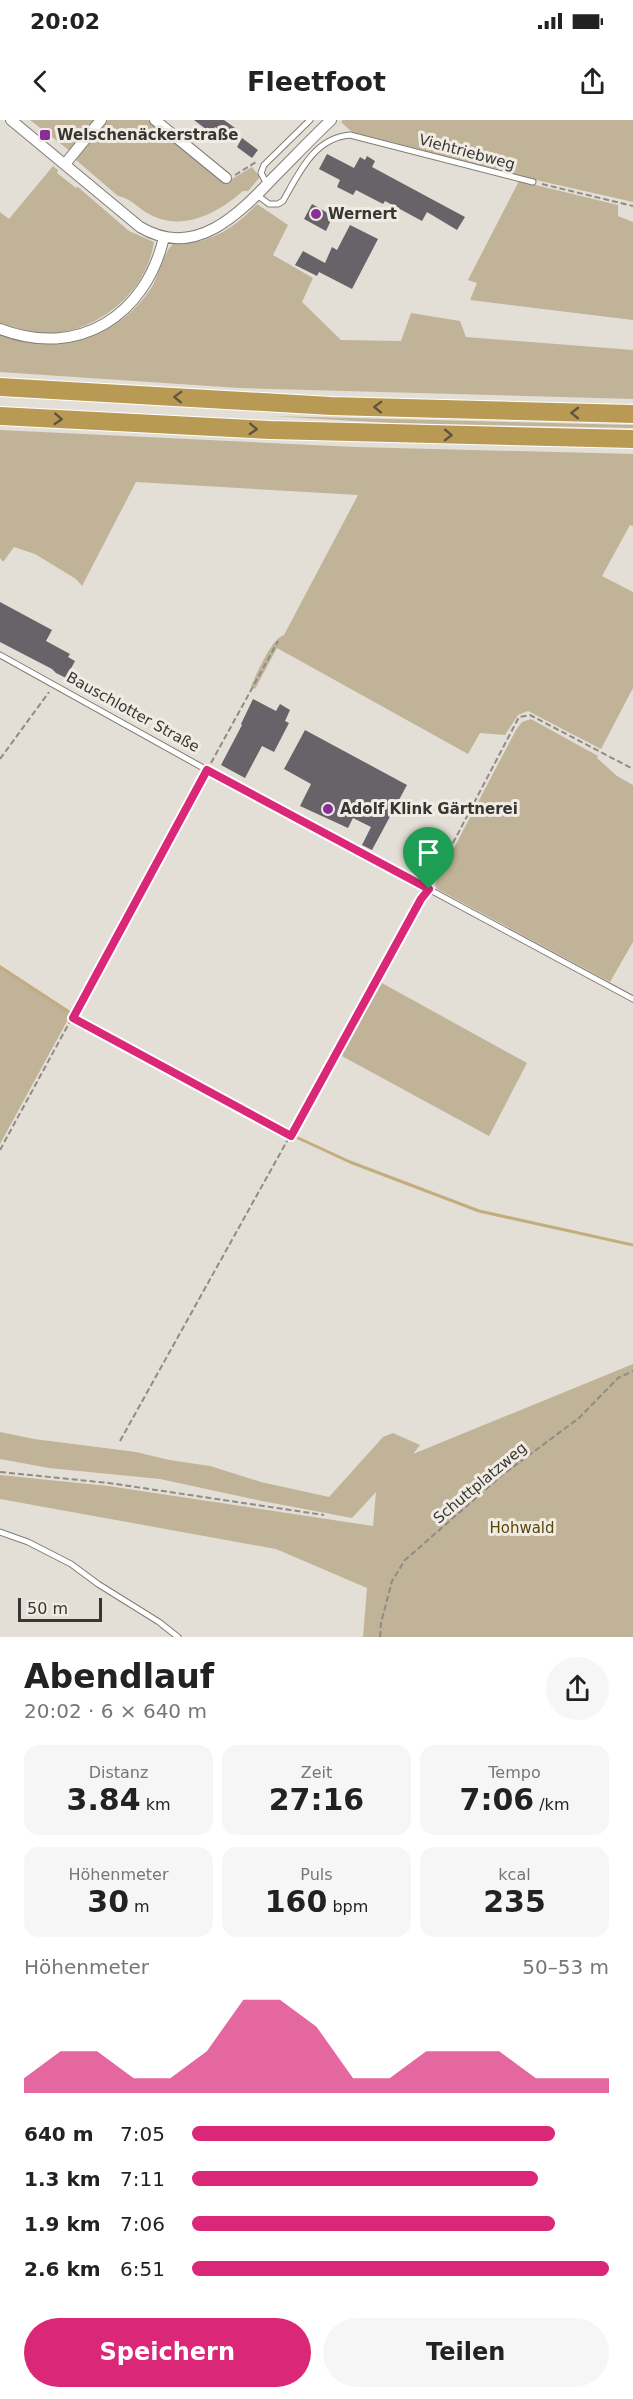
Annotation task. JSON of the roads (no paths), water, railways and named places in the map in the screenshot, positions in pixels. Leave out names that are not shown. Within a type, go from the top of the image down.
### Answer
[{"type":"highway","points":[[0,387],[331,406],[633,414]]},
{"type":"highway","points":[[0,416],[270,430],[633,440]]},
{"type":"street","points":[[10,120],[140,227],[164,237],[194,236],[211,230],[232,218],[332,120]]},
{"type":"street","points":[[65,164],[101,120]]},
{"type":"street","points":[[155,120],[226,178]]},
{"type":"street","points":[[0,329],[31,338],[60,337],[90,330],[109,321],[135,299],[145,285],[159,259],[164,237]]},
{"type":"lane","points":[[267,185],[261,173],[264,165],[310,120]]},
{"type":"lane","name":"Viehtriebweg","points":[[257,195],[269,204],[278,204],[283,201],[307,160],[314,153],[331,139],[350,135],[533,182]]},
{"type":"lane","name":"Bauschlotter Straße","points":[[0,655],[207,770],[633,999]]},
{"type":"lane","points":[[0,1532],[28,1542],[71,1564],[178,1637]]},
{"type":"waterway","points":[[0,967],[70,1013]]},
{"type":"waterway","points":[[78,1018],[250,1110],[289,1134]]},
{"type":"waterway","points":[[296,1137],[350,1162],[479,1211],[633,1245]]},
{"type":"place","name":"Welschenäckerstraße","points":[[45,135]]},
{"type":"place","name":"Wernert","points":[[316,214]]},
{"type":"place","name":"Adolf Klink Gärtnerei","points":[[328,809]]},
{"type":"park label","name":"Hohwald","points":[[522,1528]]}]
